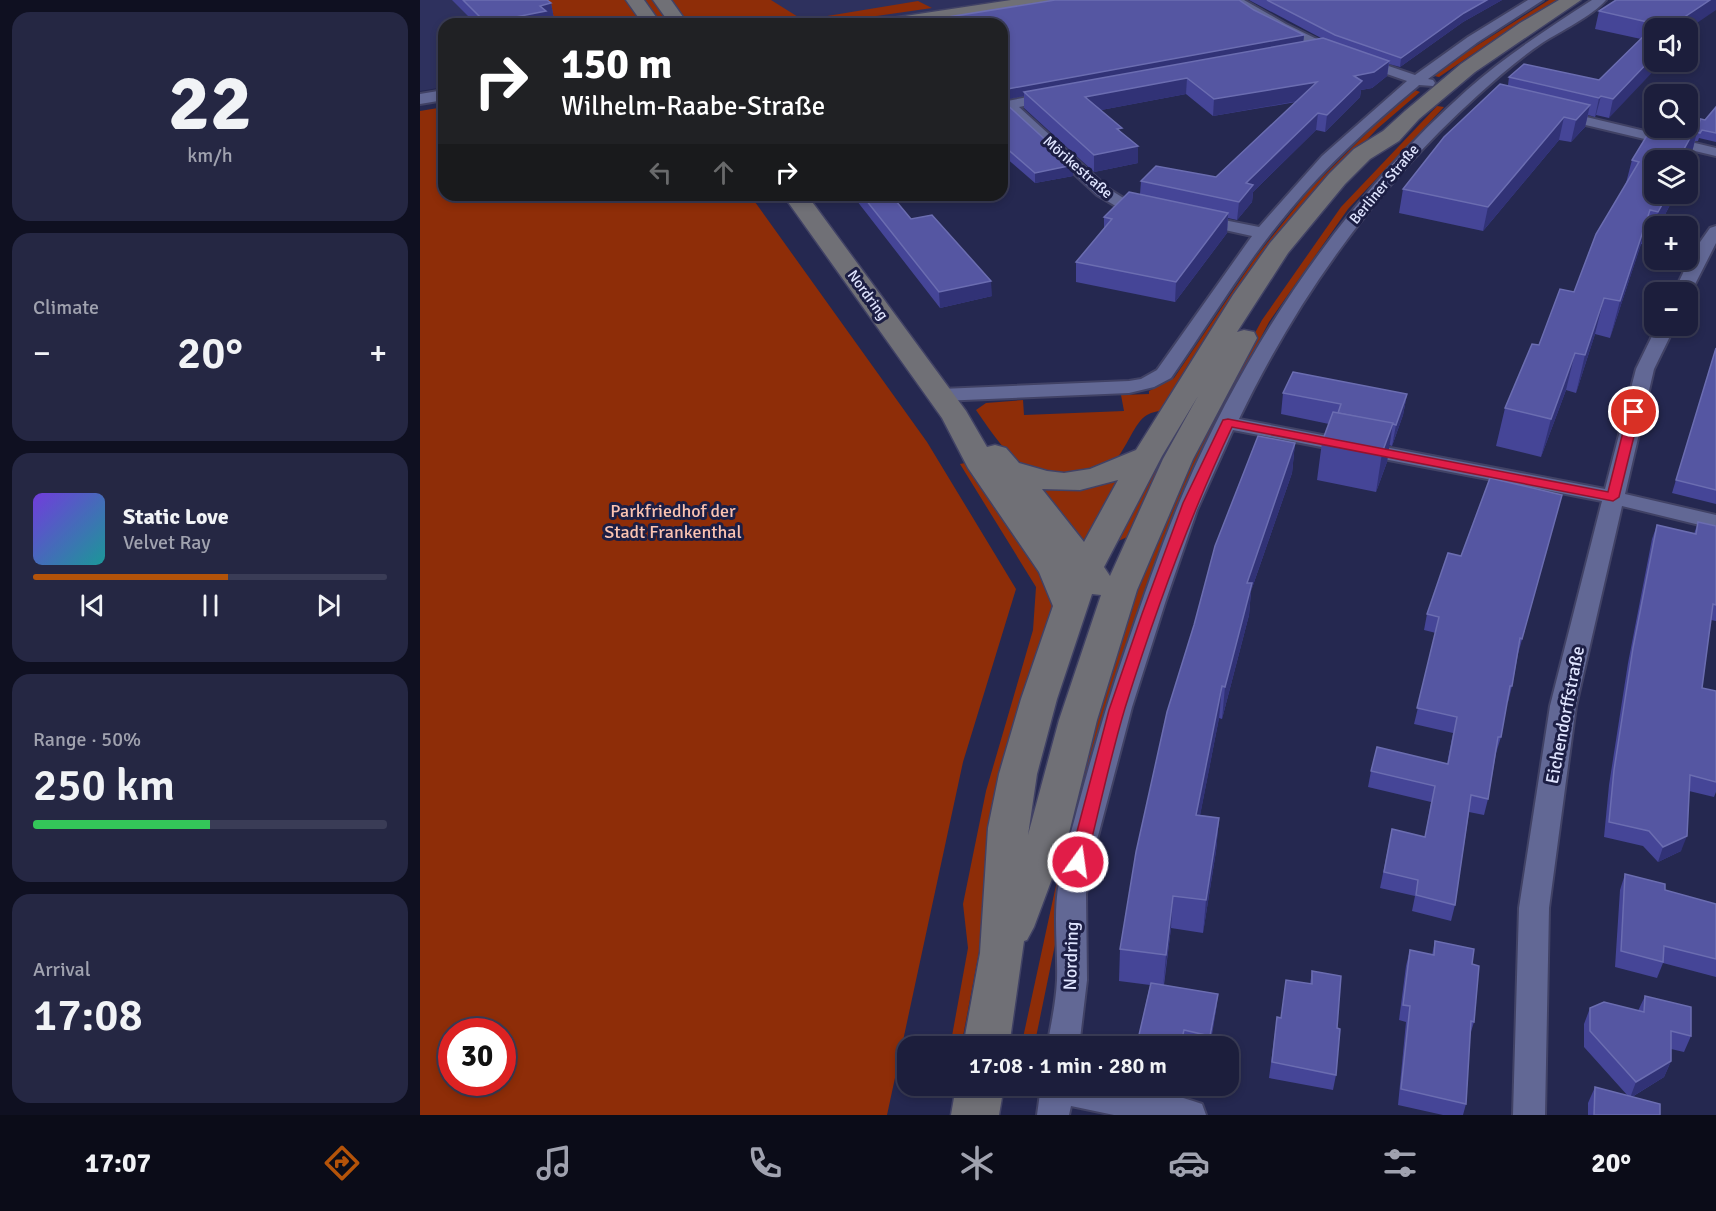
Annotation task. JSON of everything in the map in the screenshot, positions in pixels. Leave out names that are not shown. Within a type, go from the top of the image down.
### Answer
[{"type":"main road","points":[[635,0],[648,18]]},
{"type":"main road","points":[[662,0],[676,18]]},
{"type":"main road","points":[[930,18],[1045,0]]},
{"type":"main road","name":"Berliner Straße","points":[[1147,456],[1242,301],[1279,248],[1329,187],[1362,153],[1391,136],[1444,87],[1527,27],[1572,0]]},
{"type":"main road","name":"Berliner Straße","points":[[1217,413],[1263,305],[1300,252],[1353,184],[1379,158],[1391,136]]},
{"type":"main road","name":"Nordring","points":[[799,201],[948,406],[983,468],[1056,571],[1070,606]]},
{"type":"main road","name":"Nordring","points":[[948,406],[1011,470],[1087,567],[1103,591],[1110,617]]},
{"type":"main road","points":[[1002,953],[1049,833],[1078,720],[1110,617],[1170,478],[1217,413]]},
{"type":"main road","points":[[1011,470],[1027,477],[1053,482],[1085,481],[1119,471],[1147,456]]},
{"type":"main road","points":[[988,1036],[1002,953],[1008,828],[1018,774],[1039,699],[1070,606],[1087,567],[1147,456]]},
{"type":"main road","points":[[975,1115],[978,1096]]},
{"type":"street","points":[[1235,0],[1276,26],[1320,48],[1363,64],[1494,99]]},
{"type":"street","points":[[948,406],[1129,387],[1148,383],[1164,374],[1263,233],[1344,142],[1418,80],[1501,21],[1537,0]]},
{"type":"street","name":"Berliner Straße","points":[[1217,413],[1309,279],[1396,166],[1511,59],[1569,18],[1600,0]]},
{"type":"street","points":[[1297,52],[1320,48]]},
{"type":"street","points":[[1008,104],[1066,94]]},
{"type":"street","points":[[420,99],[438,96]]},
{"type":"street","name":"Mörikestraße","points":[[1008,108],[1103,192],[1129,205],[1163,212]]},
{"type":"street","points":[[1540,110],[1716,152]]},
{"type":"street","points":[[1185,217],[1263,233]]},
{"type":"street","points":[[1687,282],[1701,252],[1716,231]]},
{"type":"street","name":"Eichendorffstraße","points":[[1529,1115],[1534,908],[1563,706],[1645,369],[1661,336]]},
{"type":"street","points":[[1217,413],[1613,497],[1716,522]]},
{"type":"street","name":"Nordring","points":[[1065,1036],[1072,983],[1072,884],[1117,710],[1190,503],[1217,413]]},
{"type":"street","points":[[1056,1096],[1190,1115]]},
{"type":"shaded area","points":[[420,0],[1002,0],[892,18],[438,18],[438,88],[420,91]]},
{"type":"green space","points":[[533,0],[771,0],[800,18],[553,18]]},
{"type":"green space","points":[[1549,0],[1561,0],[1511,28],[1439,77],[1430,75]]},
{"type":"green space","points":[[918,1],[932,8],[863,18],[815,18]]},
{"type":"green space","points":[[1415,90],[1420,92],[1377,129],[1343,165],[1164,410],[1151,413],[1143,418],[1115,460],[1096,469],[1084,471],[1045,471],[1025,465],[1004,448],[976,410],[986,403],[1023,400],[1024,415],[1124,411],[1121,395],[1149,394],[1149,391],[1174,378],[1255,258],[1309,190],[1391,109]]},
{"type":"green space","points":[[1437,106],[1444,107],[1348,209],[1269,322],[1200,454],[1152,577],[1101,721],[1036,1036],[1023,1036],[1092,719],[1142,574],[1191,451],[1262,320],[1341,207]]},
{"type":"green space","name":"Parkfriedhof der Stadt Frankenthal","points":[[438,108],[438,201],[754,201],[927,442],[1016,589],[963,762],[904,1036],[897,1036],[897,1069],[887,1115],[420,1115],[420,111]]},
{"type":"green space","points":[[1229,336],[1134,534],[1107,546]]},
{"type":"green space","points":[[975,461],[1042,566],[1053,598],[1051,633],[1003,793],[979,952],[963,1036],[952,1036],[968,948],[963,904],[986,791],[1033,630],[1036,587],[960,464]]},
{"type":"green space","points":[[1126,475],[1089,542],[1081,541],[1040,487],[1084,487],[1105,483]]},
{"type":"building","points":[[463,0],[547,0],[551,3],[540,6],[546,11],[511,18],[481,18]]},
{"type":"building","points":[[1055,0],[1239,0],[1304,35],[1008,89],[1008,18],[942,18]]},
{"type":"building","points":[[1267,0],[1487,0],[1464,13],[1401,58],[1335,35]]},
{"type":"building","points":[[1616,0],[1710,0],[1683,18],[1644,18],[1644,21],[1599,11]]},
{"type":"building","points":[[1644,36],[1644,66],[1613,99],[1601,96],[1599,98],[1509,77],[1524,64],[1599,80]]},
{"type":"building","points":[[1323,38],[1389,61],[1374,72],[1354,76],[1362,81],[1327,115],[1318,113],[1246,183],[1253,185],[1239,202],[1141,181],[1156,166],[1216,177],[1317,82],[1214,99],[1187,78],[1085,97],[1122,128],[1117,129],[1138,146],[1094,155],[1024,92]]},
{"type":"building","points":[[1500,84],[1590,105],[1576,120],[1564,117],[1488,207],[1403,189],[1444,137]]},
{"type":"building","points":[[1008,106],[1073,165],[1035,173],[1008,150]]},
{"type":"building","points":[[1716,107],[1716,133],[1702,130],[1698,132],[1700,120],[1698,118],[1705,120]]},
{"type":"building","points":[[1645,138],[1690,138],[1684,150],[1644,150],[1644,204],[1662,204],[1658,212],[1650,210],[1648,216],[1644,216],[1644,228],[1620,301],[1604,298],[1585,355],[1575,353],[1551,419],[1505,408],[1532,344],[1539,345],[1560,289],[1574,292],[1596,234],[1639,162],[1632,160]]},
{"type":"building","points":[[1129,192],[1228,213],[1176,282],[1076,262],[1112,219],[1104,217]]},
{"type":"building","points":[[867,201],[896,201],[911,219],[932,215],[991,281],[939,292]]},
{"type":"building","points":[[1716,348],[1716,490],[1676,480]]},
{"type":"building","points":[[1293,372],[1407,394],[1396,425],[1338,413],[1341,404],[1283,393]]},
{"type":"building","points":[[1333,412],[1393,423],[1382,453],[1322,442]]},
{"type":"building","points":[[1258,436],[1295,443],[1247,583],[1252,583],[1225,687],[1222,686],[1196,815],[1219,818],[1206,900],[1173,896],[1166,955],[1120,949],[1136,852],[1167,712],[1215,546]]},
{"type":"building","points":[[1490,478],[1562,495],[1522,639],[1520,638],[1501,737],[1498,737],[1488,799],[1471,795],[1455,905],[1416,895],[1418,880],[1384,872],[1392,829],[1425,837],[1435,786],[1371,771],[1377,747],[1448,764],[1457,717],[1417,708],[1439,617],[1427,614],[1448,553],[1461,556]]},
{"type":"building","points":[[1698,522],[1716,526],[1716,605],[1713,604],[1702,688],[1716,691],[1716,782],[1690,775],[1687,836],[1663,847],[1649,831],[1609,822],[1614,770],[1633,648],[1657,525],[1696,534]]},
{"type":"building","points":[[1625,874],[1665,884],[1665,890],[1716,904],[1716,959],[1664,946],[1663,962],[1621,951]]},
{"type":"building","points":[[1435,941],[1474,949],[1472,964],[1479,966],[1474,1022],[1471,1021],[1466,1104],[1401,1089],[1410,1006],[1403,1005],[1410,950],[1434,955]]},
{"type":"building","points":[[1312,971],[1341,976],[1336,1075],[1272,1062],[1277,1017],[1281,1018],[1286,980],[1312,984]]},
{"type":"building","points":[[1151,983],[1218,994],[1210,1036],[1184,1030],[1183,1036],[1139,1035]]},
{"type":"building","points":[[1645,996],[1691,1007],[1691,1036],[1671,1031],[1671,1061],[1636,1082],[1590,1031],[1590,1008],[1604,1002],[1644,1012]]},
{"type":"building","points":[[1595,1087],[1660,1104],[1660,1115],[1594,1115]]},
{"type":"route","points":[[1078,862],[1117,710],[1149,614],[1190,503],[1228,423],[1613,497],[1634,412]]}]
